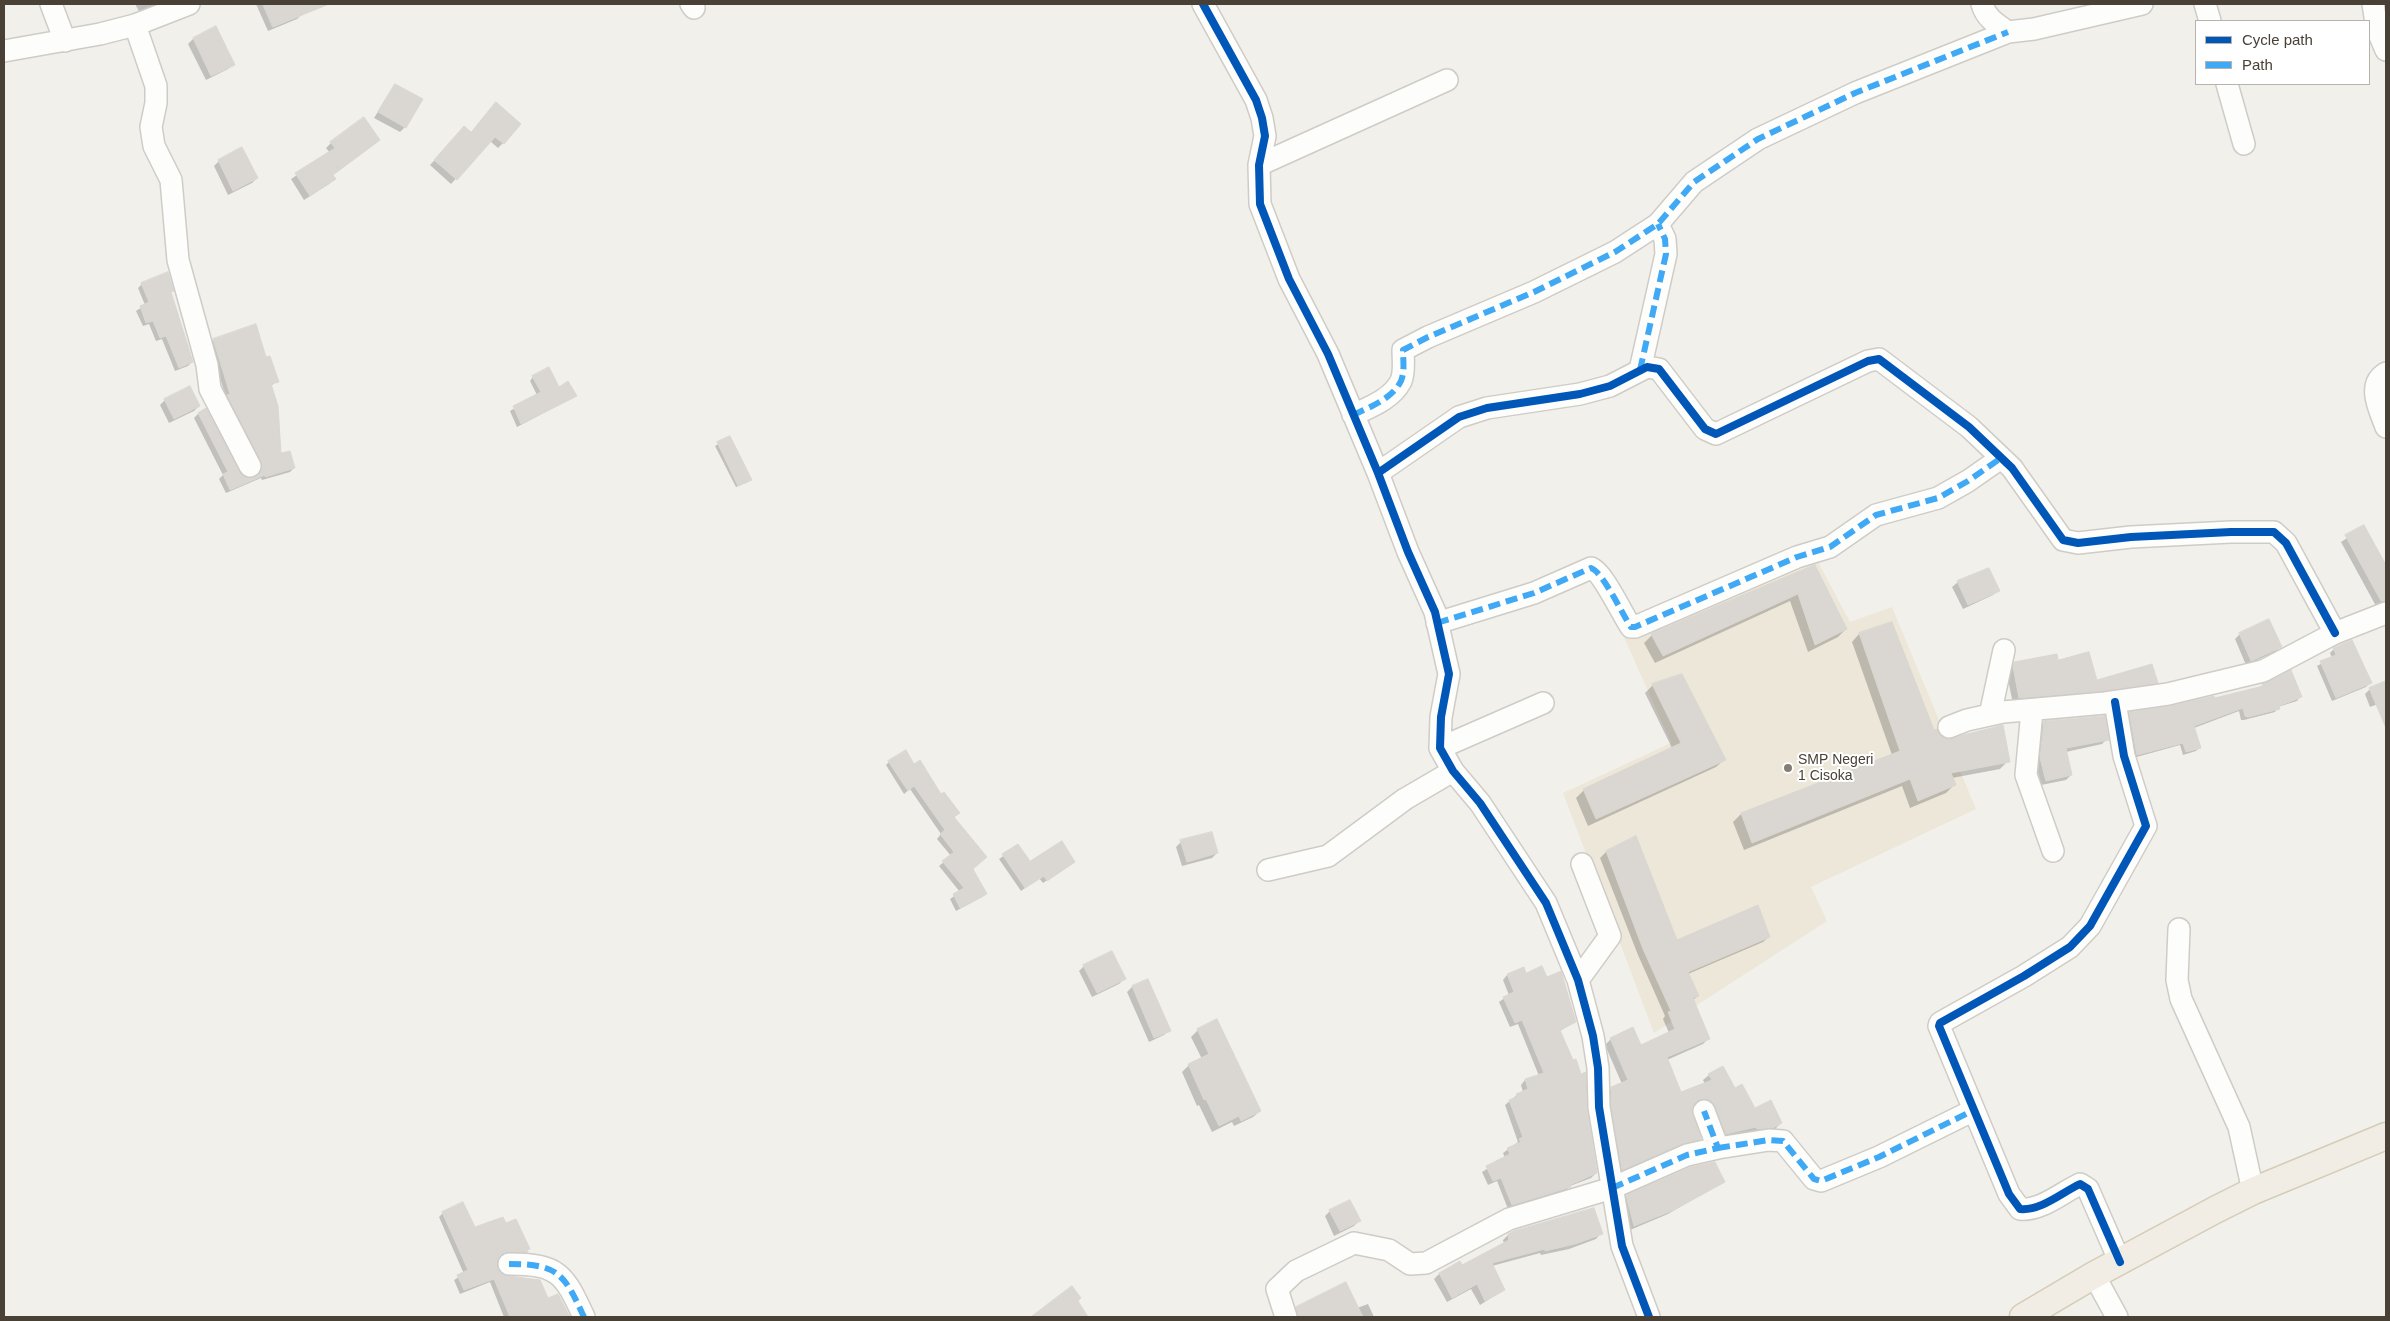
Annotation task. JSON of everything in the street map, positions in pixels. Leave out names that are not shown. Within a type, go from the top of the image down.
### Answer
[{"type":"main road","points":[[2024,1317],[2094,1275],[2253,1192],[2386,1136]]},
{"type":"street","points":[[51,4],[65,41]]},
{"type":"street","points":[[4,51],[65,41],[135,25],[189,4]]},
{"type":"street","points":[[1203,4],[1256,100],[1265,136],[1259,165],[1260,204],[1289,279],[1328,354],[1378,473],[1408,552],[1435,612],[1449,674],[1442,718],[1440,748],[1453,771],[1480,803],[1546,903],[1578,980],[1593,1036],[1598,1068],[1599,1107],[1622,1246],[1649,1317]]},
{"type":"street","points":[[1982,4],[1984,12],[1995,24],[2008,32]]},
{"type":"street","points":[[1354,415],[1384,400],[1392,392],[1400,381],[1404,364],[1403,350],[1534,292],[1615,252],[1658,224],[1694,182],[1758,139],[1855,93],[2008,32],[2034,29],[2142,4]]},
{"type":"street","points":[[2205,4],[2210,20]]},
{"type":"street","points":[[2373,4],[2377,29],[2386,50]]},
{"type":"street","points":[[135,25],[156,86],[156,103],[151,127],[154,146],[171,180],[178,260],[207,365],[210,389],[250,466]]},
{"type":"street","points":[[1259,165],[1447,80]]},
{"type":"street","points":[[2227,85],[2244,144]]},
{"type":"street","points":[[1640,370],[1666,254],[1665,238],[1658,224]]},
{"type":"street","points":[[1378,473],[1459,417],[1487,408],[1580,394],[1610,386],[1646,367],[1659,369],[1705,429],[1716,434],[1868,361],[1879,359],[1969,427],[2012,468],[2057,534],[2070,542],[2231,532],[2274,532],[2286,543],[2335,632]]},
{"type":"street","points":[[2386,373],[2381,376],[2375,386],[2376,399],[2386,427]]},
{"type":"street","points":[[1438,623],[1534,593],[1591,568],[1598,572],[1621,613],[1631,626],[1635,627],[1797,556],[1830,547],[1876,515],[1938,498],[1968,481],[2001,458]]},
{"type":"street","points":[[1949,727],[1990,715],[2014,711],[2032,711],[2115,702],[2168,694],[2262,671],[2335,632],[2386,613]]},
{"type":"street","points":[[1990,715],[2004,650]]},
{"type":"street","points":[[2115,702],[2124,756],[2146,826],[2090,926],[2070,947],[2024,976],[1940,1023],[1944,1041],[2009,1194],[2020,1209],[2030,1210],[2080,1184],[2088,1189],[2120,1262]]},
{"type":"street","points":[[1440,748],[1543,703]]},
{"type":"street","points":[[2032,711],[2026,775],[2053,851]]},
{"type":"street","points":[[1268,870],[1328,856],[1404,799],[1453,771]]},
{"type":"street","points":[[1578,980],[1610,936],[1582,864]]},
{"type":"street","points":[[2179,930],[2177,980],[2181,999],[2239,1127],[2253,1192]]},
{"type":"street","points":[[1286,1317],[1277,1289],[1296,1271],[1354,1243],[1389,1250],[1410,1264],[1426,1262],[1509,1219],[1612,1188],[1687,1155],[1769,1140],[1783,1141],[1814,1179],[1821,1181],[1879,1157],[1974,1110]]},
{"type":"street","points":[[1704,1111],[1718,1148]]},
{"type":"street","points":[[509,1264],[534,1264],[558,1274],[568,1284],[584,1317]]},
{"type":"street","points":[[2094,1275],[2117,1317]]},
{"type":"shaded area","name":"SMP Negeri 1 Cisoka","points":[[1808,543],[1850,622],[1892,607],[1976,809],[1811,887],[1827,921],[1654,1033],[1563,793],[1671,743],[1620,628]]},
{"type":"building","points":[[263,4],[329,4],[273,27]]},
{"type":"building","points":[[216,26],[235,65],[211,76],[193,38]]},
{"type":"building","points":[[395,84],[423,99],[406,128],[378,112]]},
{"type":"building","points":[[496,102],[521,124],[504,144],[495,137],[457,180],[434,160],[464,126],[471,132]]},
{"type":"building","points":[[364,117],[380,140],[333,175],[336,179],[310,196],[295,173],[335,148],[330,142]]},
{"type":"building","points":[[242,147],[258,178],[233,191],[218,160]]},
{"type":"building","points":[[168,272],[174,291],[171,292],[193,362],[179,368],[166,336],[160,338],[153,321],[146,323],[140,306],[149,302],[141,283]]},
{"type":"building","points":[[256,324],[266,357],[270,356],[279,382],[271,384],[278,406],[281,453],[290,451],[295,468],[265,477],[265,475],[230,490],[223,474],[228,472],[198,413],[206,408],[243,476],[250,478],[260,473],[261,461],[227,395],[230,394],[213,339]]},
{"type":"building","points":[[549,367],[559,387],[568,381],[577,396],[521,424],[513,406],[541,392],[532,376]]},
{"type":"building","points":[[190,386],[200,406],[174,419],[164,399]]},
{"type":"building","points":[[730,436],[752,480],[738,486],[717,442]]},
{"type":"building","points":[[2364,525],[2386,565],[2386,601],[2381,601],[2345,535]]},
{"type":"building","points":[[1815,565],[1847,629],[1815,645],[1798,594],[1663,656],[1651,634]]},
{"type":"building","points":[[1989,568],[2000,591],[1968,605],[1957,581]]},
{"type":"building","points":[[2269,619],[2282,647],[2251,661],[2239,633]]},
{"type":"building","points":[[1892,622],[1934,730],[1937,729],[1941,736],[1948,739],[2003,725],[2010,762],[1951,773],[1956,785],[1918,801],[1910,779],[1752,843],[1741,813],[1900,751],[1859,633]]},
{"type":"building","points":[[2352,640],[2372,683],[2336,698],[2320,661],[2336,655],[2333,648]]},
{"type":"building","points":[[2089,652],[2097,680],[2152,664],[2158,683],[2104,691],[2019,698],[2013,667],[2014,662],[2057,654],[2058,660]]},
{"type":"building","points":[[2291,670],[2302,697],[2279,706],[2280,709],[2248,717],[2245,716],[2243,708],[2194,726],[2201,748],[2186,752],[2183,743],[2137,755],[2129,712],[2170,706],[2214,696],[2215,698],[2263,686],[2262,684]]},
{"type":"building","points":[[1682,674],[1726,760],[1596,819],[1583,789],[1681,743],[1652,684]]},
{"type":"building","points":[[2386,681],[2386,728],[2369,688]]},
{"type":"building","points":[[2105,716],[2109,740],[2066,748],[2072,775],[2046,781],[2040,758],[2044,721]]},
{"type":"building","points":[[906,750],[914,764],[920,760],[941,794],[944,792],[960,813],[954,817],[987,857],[973,869],[987,894],[960,908],[953,894],[964,888],[942,861],[954,852],[940,834],[945,830],[914,786],[908,791],[888,761]]},
{"type":"building","points":[[1212,832],[1218,853],[1187,862],[1180,840]]},
{"type":"building","points":[[1636,836],[1677,940],[1758,905],[1770,937],[1688,972],[1699,996],[1693,998],[1710,1039],[1667,1057],[1681,1092],[1712,1080],[1708,1074],[1723,1066],[1735,1088],[1742,1084],[1755,1108],[1771,1100],[1782,1123],[1773,1128],[1757,1129],[1756,1127],[1726,1134],[1712,1102],[1700,1099],[1692,1109],[1701,1139],[1682,1144],[1622,1170],[1611,1106],[1611,1087],[1628,1080],[1610,1038],[1633,1027],[1641,1045],[1675,1029],[1668,1012],[1671,1011],[1643,949],[1606,851]]},
{"type":"building","points":[[1062,841],[1075,862],[1047,881],[1044,876],[1025,888],[1002,854],[1018,844],[1030,861]]},
{"type":"building","points":[[1112,951],[1126,979],[1097,993],[1083,965]]},
{"type":"building","points":[[1542,966],[1547,977],[1561,971],[1576,1022],[1560,1030],[1573,1060],[1576,1059],[1581,1074],[1586,1072],[1587,1109],[1597,1173],[1570,1185],[1571,1187],[1512,1205],[1501,1178],[1493,1181],[1486,1166],[1510,1154],[1507,1148],[1521,1142],[1519,1139],[1523,1137],[1509,1100],[1517,1097],[1516,1094],[1528,1089],[1525,1079],[1544,1073],[1522,1020],[1515,1023],[1503,997],[1514,992],[1507,974],[1524,967],[1526,973]]},
{"type":"building","points":[[1148,979],[1171,1031],[1154,1038],[1132,986]]},
{"type":"building","points":[[1217,1019],[1261,1111],[1241,1121],[1239,1116],[1219,1126],[1206,1099],[1204,1100],[1188,1064],[1209,1054],[1197,1029]]},
{"type":"building","points":[[1715,1162],[1725,1182],[1674,1210],[1634,1226],[1626,1195],[1691,1167]]},
{"type":"building","points":[[1350,1200],[1361,1221],[1340,1231],[1329,1210]]},
{"type":"building","points":[[463,1202],[475,1227],[503,1217],[506,1223],[516,1219],[530,1249],[527,1250],[528,1252],[503,1253],[497,1263],[498,1270],[508,1276],[540,1280],[548,1298],[558,1294],[570,1317],[510,1317],[494,1279],[464,1290],[457,1275],[468,1270],[442,1212]]},
{"type":"building","points":[[1594,1208],[1603,1234],[1575,1244],[1545,1251],[1545,1249],[1492,1263],[1505,1290],[1485,1301],[1477,1284],[1452,1298],[1439,1273],[1460,1261],[1462,1265],[1509,1240],[1508,1234],[1514,1231]]},
{"type":"building","points":[[1346,1282],[1363,1317],[1298,1317],[1296,1307]]},
{"type":"building","points":[[1072,1286],[1081,1298],[1078,1301],[1088,1317],[1031,1317]]},
{"type":"marked path","points":[[1353,415],[1380,402],[1397,387],[1403,373],[1403,350],[1428,337],[1534,292],[1615,252],[1658,224],[1694,182],[1758,139],[1855,93],[2008,32]]},
{"type":"marked path","points":[[1640,370],[1666,254],[1665,239],[1658,224]]},
{"type":"marked path","points":[[1437,623],[1534,593],[1591,568],[1596,571],[1607,585],[1631,627],[1635,627],[1797,557],[1830,547],[1876,515],[1938,498],[1968,481],[2001,458]]},
{"type":"marked path","points":[[1718,1148],[1769,1140],[1783,1141],[1814,1179],[1821,1181],[1879,1157],[1974,1110]]},
{"type":"marked path","points":[[1612,1188],[1687,1155],[1718,1148],[1704,1111]]},
{"type":"marked path","points":[[509,1264],[539,1266],[558,1274],[565,1281],[584,1317]]},
{"type":"cycle path","points":[[1203,4],[1256,100],[1262,118],[1265,136],[1259,165],[1260,204],[1289,279],[1328,354],[1378,473],[1408,552],[1435,612],[1449,674],[1441,717],[1440,748],[1453,771],[1480,803],[1546,903],[1578,980],[1593,1036],[1598,1068],[1599,1107],[1622,1246],[1649,1317]]},
{"type":"cycle path","points":[[1378,473],[1459,417],[1487,408],[1580,394],[1610,386],[1647,367],[1659,369],[1705,429],[1716,434],[1868,361],[1879,359],[1969,427],[2012,468],[2063,540],[2078,543],[2131,537],[2231,532],[2274,532],[2286,543],[2335,633]]},
{"type":"cycle path","points":[[2115,702],[2124,756],[2146,826],[2090,926],[2070,947],[2024,976],[1940,1023],[1939,1026],[2009,1194],[2020,1209],[2036,1207],[2051,1201],[2080,1184],[2088,1189],[2120,1262]]},
{"type":"place","name":"SMP Negeri 1 Cisoka","points":[[1788,768]]}]
